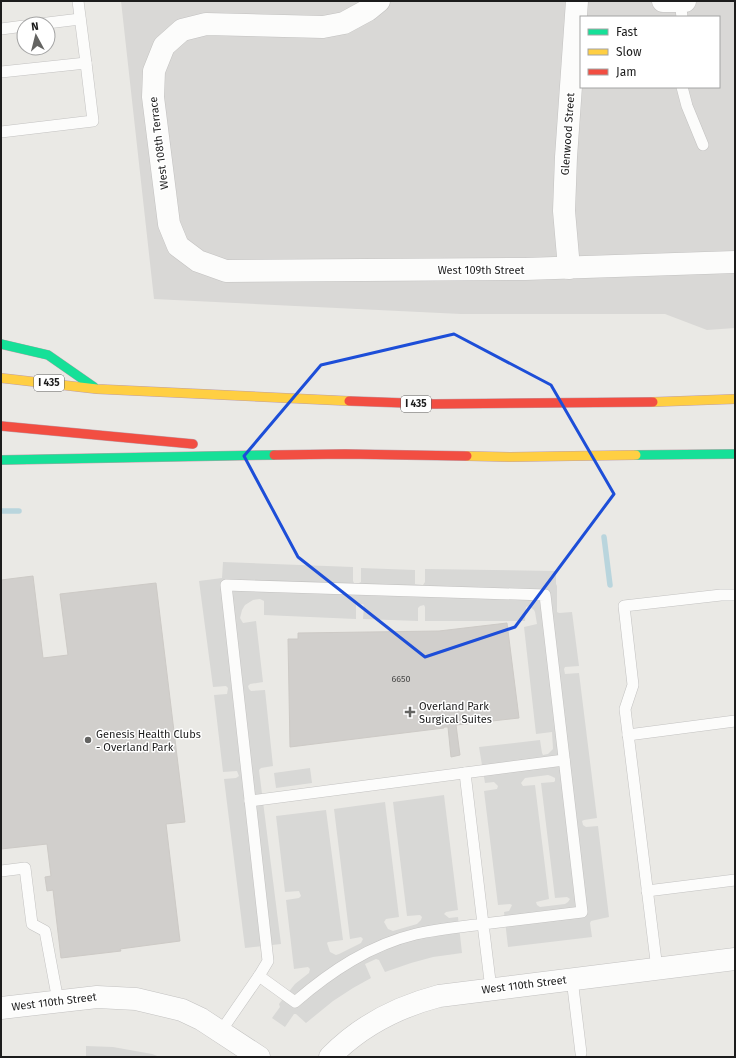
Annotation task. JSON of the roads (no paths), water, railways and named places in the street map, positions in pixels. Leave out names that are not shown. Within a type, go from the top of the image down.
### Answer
[{"type":"highway","points":[[1,344],[48,355],[97,389]]},
{"type":"highway","name":"I 435","points":[[1,378],[97,389],[299,400],[434,404],[620,403],[735,399]]},
{"type":"highway","points":[[1,426],[199,445]]},
{"type":"highway","points":[[230,447],[346,454]]},
{"type":"highway","points":[[1,460],[346,454],[510,457],[735,454]]},
{"type":"street","name":"West 108th Terrace","points":[[226,271],[198,261],[178,246],[169,224],[153,97],[154,71],[164,46],[182,30],[206,24],[323,27],[344,23],[368,10],[379,1]]},
{"type":"street","name":"Glenwood Street","points":[[569,268],[564,211],[566,156],[577,1]]},
{"type":"street","name":"West 109th Street","points":[[226,271],[525,270],[735,262]]},
{"type":"street","name":"West 110th Street","points":[[330,1057],[349,1039],[379,1018],[414,1003],[439,996],[735,959]]},
{"type":"street","name":"West 110th Street","points":[[1,1008],[97,997],[136,999],[182,1010],[201,1019],[259,1057]]},
{"type":"lane","points":[[1,132],[93,121],[78,1]]},
{"type":"lane","points":[[56,22],[80,18]]},
{"type":"lane","points":[[1,29],[16,27]]},
{"type":"lane","points":[[1,72],[86,63]]},
{"type":"lane","points":[[682,88],[687,106],[703,145]]},
{"type":"lane","points":[[220,1031],[268,961],[226,584],[545,595],[582,912],[416,934],[389,942],[366,952],[341,966],[317,983],[295,1002],[259,976]]},
{"type":"lane","points":[[657,969],[625,709],[633,685],[624,606],[721,595],[735,595]]},
{"type":"lane","points":[[628,735],[735,721]]},
{"type":"lane","points":[[250,801],[564,760]]},
{"type":"lane","points":[[465,773],[491,990]]},
{"type":"lane","points":[[1,871],[25,868],[32,924],[45,931],[58,1002]]},
{"type":"lane","points":[[647,892],[735,880]]},
{"type":"lane","points":[[572,980],[580,1053]]},
{"type":"waterway","points":[[1,511],[19,511]]},
{"type":"waterway","points":[[604,537],[610,585]]},
{"type":"place","name":"Overland Park Surgical Suites","points":[[410,712]]},
{"type":"place","name":"Genesis Health Clubs - Overland Park","points":[[88,740]]}]
